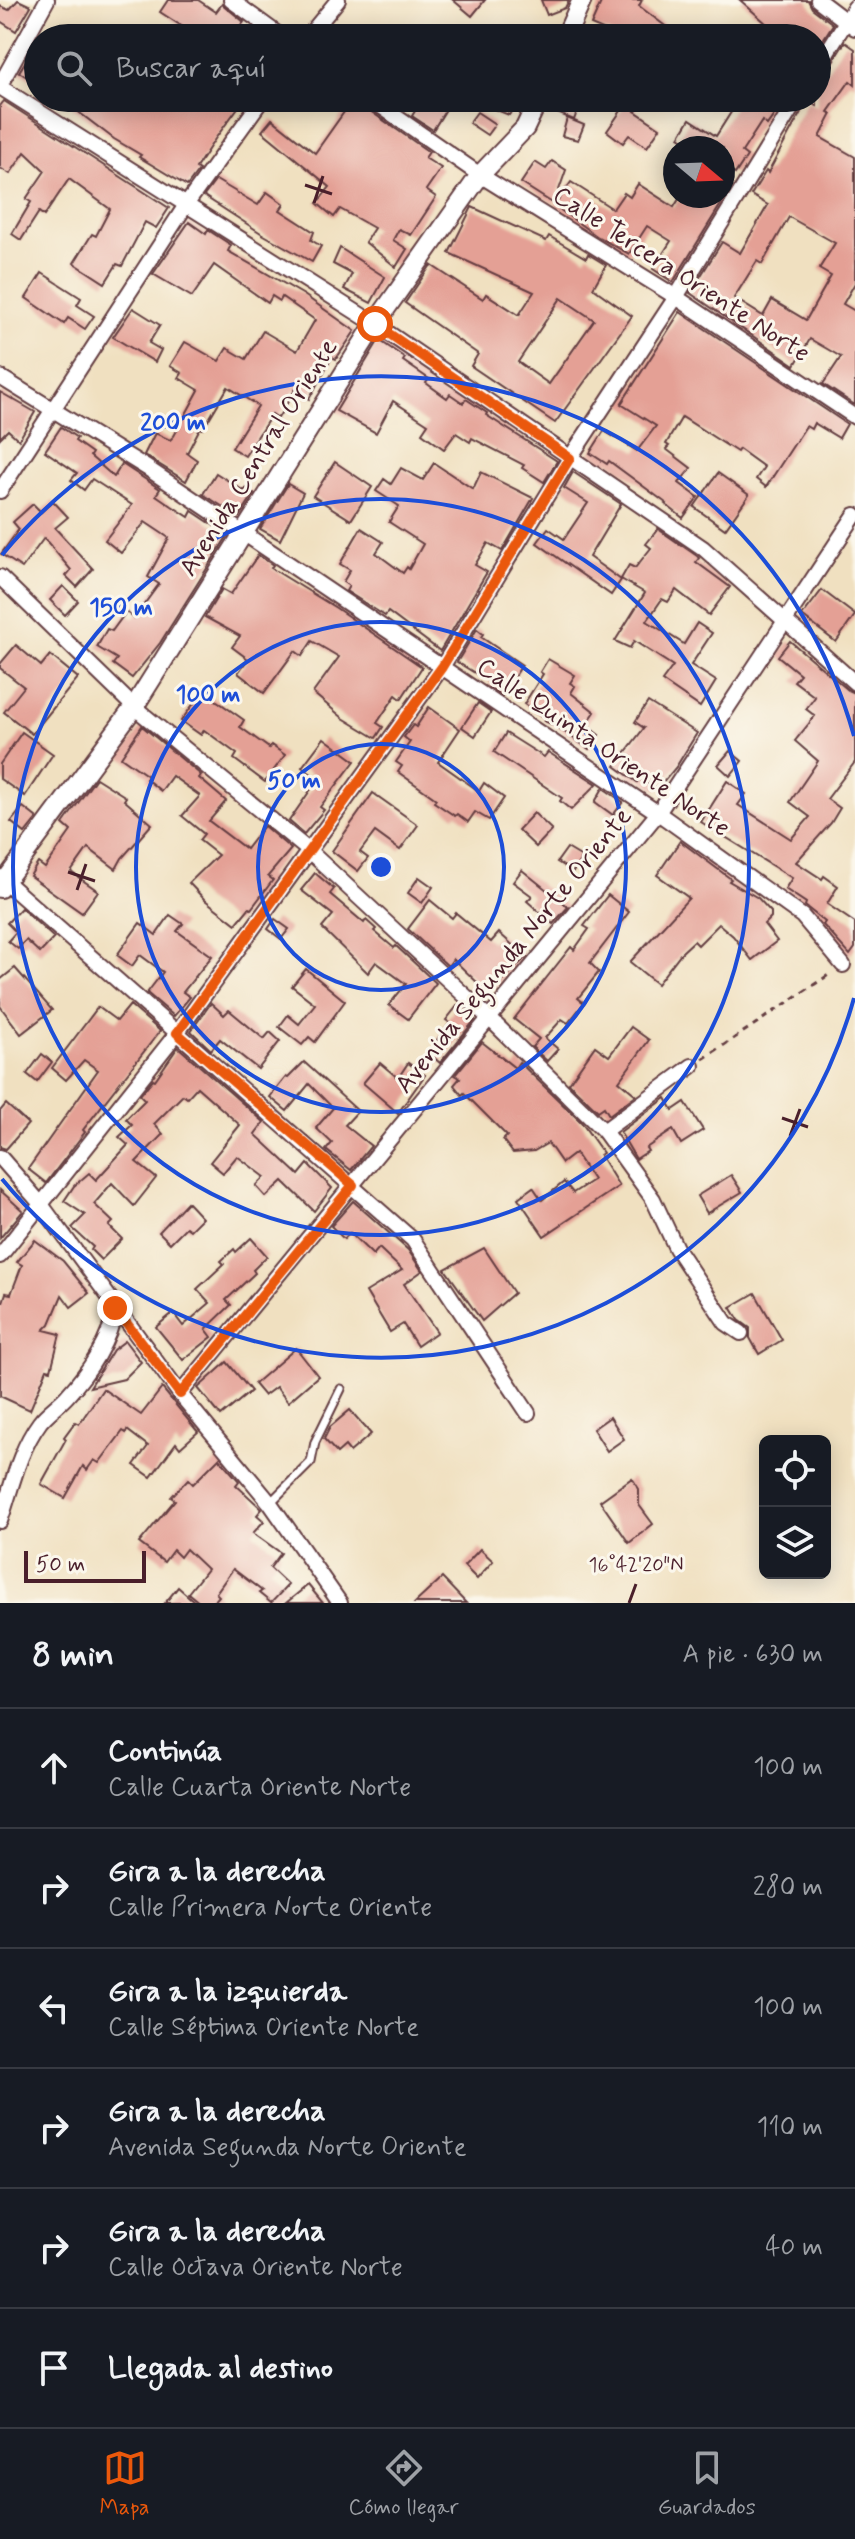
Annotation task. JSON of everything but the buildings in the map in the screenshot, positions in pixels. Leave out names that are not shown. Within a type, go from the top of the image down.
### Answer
[{"type":"street","points":[[34,24],[47,0]]},
{"type":"street","points":[[231,0],[264,24]]},
{"type":"street","points":[[318,24],[338,0]]},
{"type":"street","points":[[571,24],[582,0]]},
{"type":"street","points":[[818,0],[851,24]]},
{"type":"street","points":[[831,50],[851,24],[855,7]]},
{"type":"street","points":[[24,42],[0,86],[24,101]]},
{"type":"street","points":[[41,112],[375,324],[703,548],[855,683]]},
{"type":"street","points":[[0,491],[186,205],[253,112]]},
{"type":"street","name":"Calle Tercera Oriente Norte","points":[[389,112],[480,175],[676,297],[855,417]]},
{"type":"street","name":"Avenida Central Oriente","points":[[2,882],[134,707],[375,324],[480,175],[525,128],[532,112]]},
{"type":"street","points":[[0,1256],[177,1033],[442,667],[789,112]]},
{"type":"street","name":"Calle Quinta Oriente Norte","points":[[0,377],[147,468],[658,813],[802,916],[843,965]]},
{"type":"street","name":"Avenida Segunda Norte Oriente","points":[[180,1394],[658,813],[855,515]]},
{"type":"street","points":[[0,577],[134,707],[308,850],[489,1018],[604,1131],[653,1199],[676,1248],[726,1323],[741,1333]]},
{"type":"street","points":[[2,882],[413,1240],[528,1413]]},
{"type":"street","points":[[604,1131],[692,1066]]},
{"type":"street","points":[[0,1157],[40,1203],[180,1394],[270,1503],[340,1603]]},
{"type":"street","points":[[0,1521],[13,1473],[30,1440],[41,1421],[68,1396],[104,1344],[115,1308]]},
{"type":"lane","points":[[270,1503],[311,1462],[315,1442],[341,1389]]},
{"type":"path","points":[[692,1066],[843,965]]},
{"type":"route","points":[[115,1308],[180,1394],[353,1185],[177,1033],[442,667],[570,458],[375,324]]}]
